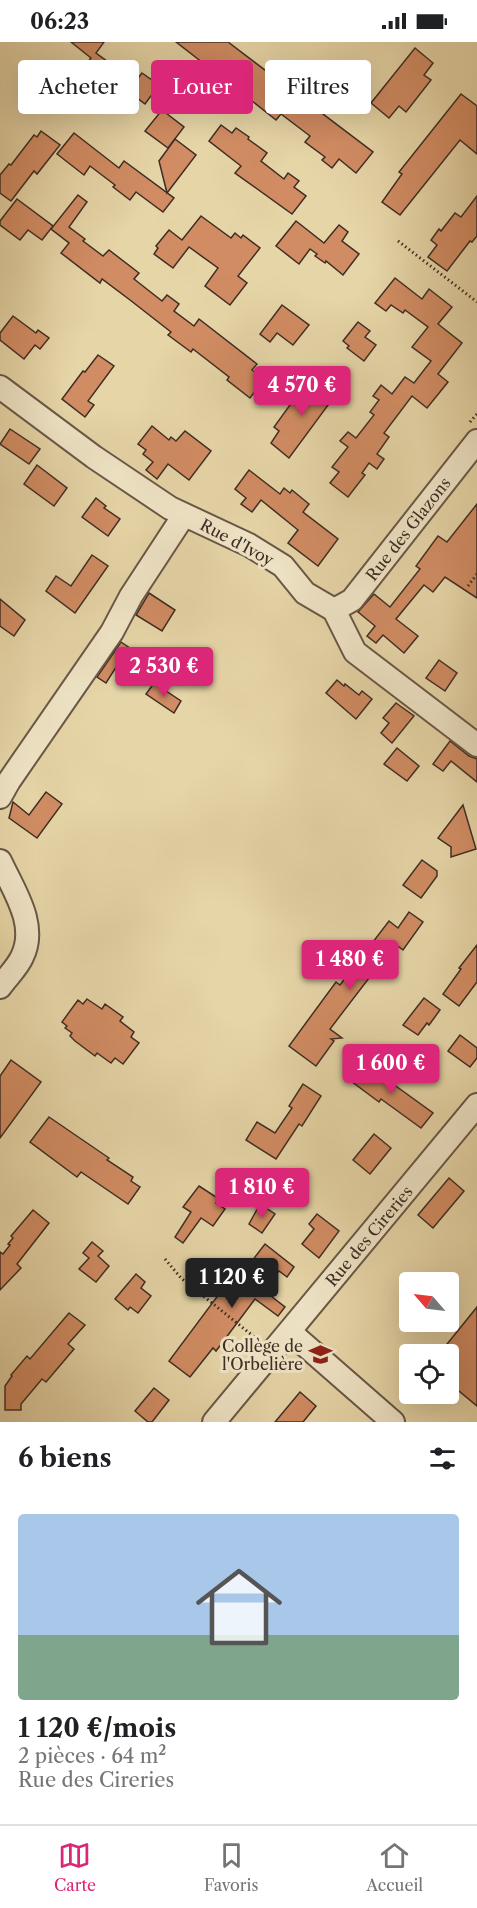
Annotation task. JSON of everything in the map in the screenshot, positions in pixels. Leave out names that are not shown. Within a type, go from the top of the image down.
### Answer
[{"type":"street","name":"Rue d'Ivoy","points":[[0,387],[94,458],[170,508],[249,545],[283,566],[306,593],[334,610]]},
{"type":"street","name":"Rue des Glazons","points":[[334,610],[352,600],[477,441]]},
{"type":"street","points":[[0,796],[112,632],[131,596],[184,515]]},
{"type":"street","points":[[334,610],[355,652],[477,745]]},
{"type":"street","points":[[0,861],[27,919],[28,935],[26,949],[21,960],[0,987]]},
{"type":"street","name":"Rue des Cireries","points":[[214,1422],[477,1105]]},
{"type":"street","points":[[290,1332],[393,1422]]},
{"type":"path","points":[[398,241],[477,303]]},
{"type":"path","points":[[468,586],[477,574]]},
{"type":"path","points":[[165,1259],[181,1278],[258,1341]]},
{"type":"building","points":[[71,42],[104,42],[96,53],[106,60],[89,60],[91,58]]},
{"type":"building","points":[[176,42],[228,42],[252,60],[199,60]]},
{"type":"building","points":[[415,48],[433,63],[424,75],[431,80],[406,112],[399,106],[389,118],[371,103]]},
{"type":"building","points":[[253,61],[265,70],[265,111],[253,102]]},
{"type":"building","points":[[142,73],[151,79],[151,96],[145,104],[139,99],[139,77]]},
{"type":"building","points":[[461,94],[477,106],[477,154],[460,140],[400,215],[382,202],[402,174],[399,172]]},
{"type":"building","points":[[159,114],[167,114],[184,127],[168,148],[145,131]]},
{"type":"building","points":[[268,114],[281,114],[276,120]]},
{"type":"building","points":[[281,114],[323,114],[373,152],[356,173],[339,159],[332,168],[322,160],[325,157],[305,142],[310,136]]},
{"type":"building","points":[[221,125],[232,133],[236,128],[249,137],[248,139],[267,153],[261,161],[284,179],[288,173],[299,181],[294,187],[306,196],[292,214],[235,173],[241,166],[209,141]]},
{"type":"building","points":[[41,131],[60,145],[37,174],[34,171],[11,201],[0,193],[0,175],[9,164],[11,165],[34,135],[37,137]]},
{"type":"building","points":[[74,133],[119,168],[124,161],[174,198],[163,212],[136,192],[130,200],[90,166],[84,175],[57,154]]},
{"type":"building","points":[[175,139],[196,155],[167,193],[159,161]]},
{"type":"building","points":[[78,195],[87,202],[69,227],[103,256],[109,250],[139,273],[134,279],[162,301],[167,295],[179,304],[174,311],[194,326],[199,319],[257,364],[252,370],[264,380],[250,398],[227,380],[229,377],[193,349],[191,352],[168,335],[171,332],[130,300],[102,279],[100,283],[61,253],[69,243],[51,229]]},
{"type":"building","points":[[477,196],[477,236],[472,242],[470,241],[447,271],[428,257],[437,245],[431,240],[455,213],[461,217]]},
{"type":"building","points":[[17,199],[53,226],[42,240],[28,230],[20,240],[0,225],[0,221]]},
{"type":"building","points":[[201,216],[231,238],[235,233],[241,238],[243,235],[260,248],[238,276],[247,283],[230,305],[205,286],[218,268],[189,247],[173,268],[154,254],[158,248],[156,246],[169,230],[182,240]]},
{"type":"building","points":[[296,221],[324,243],[339,225],[348,232],[342,241],[359,254],[343,275],[326,261],[325,263],[315,256],[317,254],[310,249],[299,264],[276,246]]},
{"type":"building","points":[[395,278],[422,299],[429,289],[452,307],[438,324],[462,343],[438,374],[448,382],[427,408],[412,396],[384,433],[389,437],[377,454],[384,459],[377,469],[369,463],[362,473],[365,475],[348,497],[330,483],[339,472],[332,467],[348,447],[340,441],[348,432],[356,438],[374,415],[370,412],[379,400],[373,396],[381,385],[392,394],[405,377],[414,383],[431,361],[412,347],[428,327],[405,310],[403,313],[391,305],[386,311],[375,303]]},
{"type":"building","points":[[282,305],[309,325],[293,345],[277,333],[270,342],[260,334]]},
{"type":"building","points":[[13,316],[36,333],[38,330],[49,338],[40,349],[35,345],[24,359],[0,340],[0,333]]},
{"type":"building","points":[[358,322],[370,331],[365,337],[376,345],[364,361],[347,348],[349,346],[343,341]]},
{"type":"building","points":[[98,355],[114,366],[88,401],[94,405],[85,417],[62,399]]},
{"type":"building","points":[[318,379],[337,393],[289,458],[271,443],[279,431],[274,427],[303,387],[309,392]]},
{"type":"building","points":[[152,426],[169,440],[171,437],[176,441],[185,431],[211,451],[189,480],[168,464],[157,479],[146,470],[153,462],[143,454],[146,450],[138,444]]},
{"type":"building","points":[[10,429],[40,449],[29,464],[0,444]]},
{"type":"building","points":[[37,465],[67,488],[54,506],[24,484]]},
{"type":"building","points":[[249,470],[280,494],[284,488],[290,493],[292,490],[309,504],[303,512],[338,539],[318,566],[288,543],[298,530],[261,500],[252,512],[241,504],[246,498],[235,489]]},
{"type":"building","points":[[96,498],[106,506],[104,508],[120,519],[108,536],[82,517]]},
{"type":"building","points":[[477,504],[477,598],[445,577],[433,592],[424,585],[396,619],[418,636],[404,653],[383,635],[376,643],[367,636],[375,626],[358,612],[374,594],[390,607],[420,569],[416,566],[438,536],[447,542]]},
{"type":"building","points":[[92,555],[108,566],[75,613],[46,591],[56,576],[71,586]]},
{"type":"building","points":[[149,593],[175,610],[162,631],[136,615]]},
{"type":"building","points":[[0,599],[25,620],[14,636],[0,626]]},
{"type":"building","points":[[121,642],[146,659],[138,672],[120,661],[106,683],[97,677]]},
{"type":"building","points":[[439,660],[457,673],[445,691],[426,678]]},
{"type":"building","points":[[337,680],[359,695],[362,691],[372,699],[356,719],[326,693]]},
{"type":"building","points":[[154,683],[181,701],[174,713],[146,694]]},
{"type":"building","points":[[396,703],[414,716],[392,743],[381,733],[389,723],[383,718]]},
{"type":"building","points":[[450,741],[469,756],[477,759],[477,782],[451,761],[443,771],[433,764]]},
{"type":"building","points":[[397,748],[419,766],[407,781],[384,764]]},
{"type":"building","points":[[46,792],[62,804],[37,838],[9,818],[13,802],[29,815]]},
{"type":"building","points":[[463,805],[476,849],[451,857],[451,847],[438,838]]},
{"type":"building","points":[[422,860],[437,871],[437,876],[421,898],[403,885]]},
{"type":"building","points":[[409,912],[423,922],[403,950],[395,944],[330,1029],[342,1038],[331,1039],[334,1041],[316,1066],[289,1046],[336,982],[340,985],[389,921],[398,928]]},
{"type":"building","points":[[477,945],[477,982],[459,1006],[443,994]]},
{"type":"building","points":[[424,998],[440,1010],[418,1035],[403,1025]]},
{"type":"building","points":[[87,999],[102,1009],[105,1004],[123,1017],[120,1021],[134,1032],[131,1037],[139,1043],[123,1064],[115,1058],[111,1063],[97,1053],[95,1056],[75,1041],[70,1036],[72,1033],[65,1028],[67,1026],[62,1022],[78,1000],[83,1004]]},
{"type":"building","points":[[460,1035],[477,1048],[477,1058],[470,1067],[448,1051]]},
{"type":"building","points":[[11,1060],[41,1082],[0,1138],[0,1076]]},
{"type":"building","points":[[364,1063],[433,1113],[421,1128],[381,1099],[379,1102],[351,1081]]},
{"type":"building","points":[[303,1084],[321,1096],[302,1126],[299,1124],[276,1159],[246,1140],[257,1122],[275,1133],[292,1108],[289,1106]]},
{"type":"building","points":[[49,1117],[133,1177],[131,1181],[140,1187],[128,1204],[81,1172],[77,1177],[30,1142]]},
{"type":"building","points":[[374,1134],[391,1148],[370,1174],[353,1160]]},
{"type":"building","points":[[449,1178],[464,1191],[433,1228],[418,1215]]},
{"type":"building","points":[[199,1186],[219,1199],[216,1203],[225,1209],[213,1226],[201,1218],[183,1243],[175,1237],[191,1212],[183,1207]]},
{"type":"building","points":[[260,1204],[275,1214],[262,1233],[249,1224]]},
{"type":"building","points":[[33,1210],[49,1223],[17,1264],[21,1268],[0,1290],[0,1252],[3,1254],[10,1245],[8,1244],[13,1238],[11,1236]]},
{"type":"building","points":[[317,1214],[339,1231],[319,1258],[302,1244],[314,1229],[309,1224]]},
{"type":"building","points":[[92,1242],[103,1251],[98,1256],[109,1266],[96,1282],[79,1269],[89,1258],[83,1253]]},
{"type":"building","points":[[265,1244],[294,1267],[287,1277],[279,1271],[263,1290],[285,1307],[278,1316],[255,1299],[216,1351],[213,1348],[190,1377],[169,1361],[237,1270],[242,1274]]},
{"type":"building","points":[[136,1274],[145,1282],[141,1288],[151,1296],[138,1313],[130,1307],[128,1310],[115,1299]]},
{"type":"building","points":[[477,1307],[477,1406],[459,1391],[459,1344],[447,1344]]},
{"type":"building","points":[[69,1313],[85,1325],[68,1344],[74,1349],[46,1382],[42,1379],[21,1404],[21,1410],[5,1410],[5,1386],[11,1375],[27,1356],[30,1359]]},
{"type":"building","points":[[154,1388],[169,1400],[152,1422],[148,1422],[135,1411]]},
{"type":"building","points":[[300,1392],[316,1406],[303,1422],[275,1422]]},
{"type":"place","name":"Collège de l'Orbelière","points":[[321,1355]]}]
